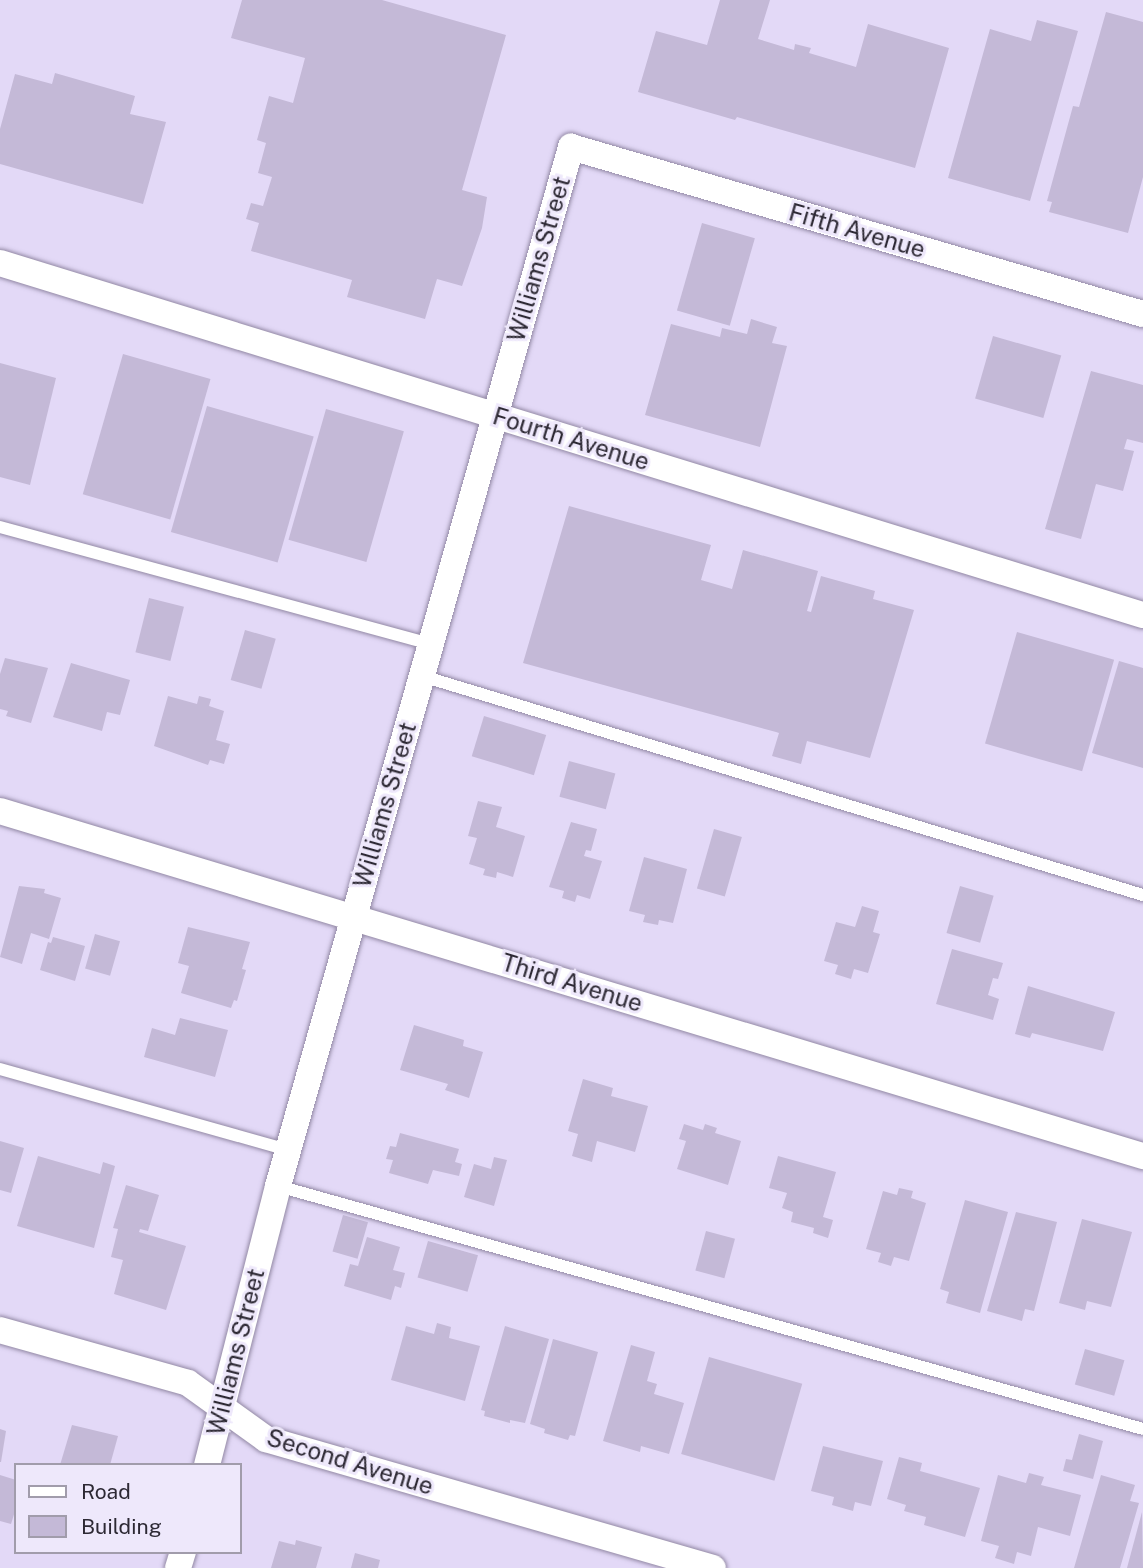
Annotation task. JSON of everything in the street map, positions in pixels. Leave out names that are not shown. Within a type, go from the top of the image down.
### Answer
[{"type":"street","name":"Fifth Avenue","points":[[571,147],[1143,314]]},
{"type":"street","name":"Williams Street","points":[[208,1463],[278,1186],[571,147]]},
{"type":"street","name":"Fourth Avenue","points":[[0,263],[1143,615]]},
{"type":"street","name":"Third Avenue","points":[[0,811],[1143,1156]]},
{"type":"street","name":"Second Avenue","points":[[0,1330],[188,1383],[266,1439],[713,1568]]},
{"type":"lane","points":[[0,527],[431,644]]},
{"type":"lane","points":[[422,676],[1143,895]]},
{"type":"lane","points":[[0,1069],[288,1150]]},
{"type":"lane","points":[[278,1186],[1143,1429]]},
{"type":"building","points":[[242,0],[382,0],[506,35],[462,190],[487,197],[482,228],[462,286],[437,279],[425,319],[347,297],[352,280],[251,251],[259,223],[246,219],[251,203],[263,206],[272,177],[258,173],[266,143],[257,140],[269,96],[293,103],[305,58],[231,38]]},
{"type":"building","points":[[720,0],[770,0],[758,39],[794,50],[795,44],[811,48],[809,53],[856,67],[868,24],[949,48],[915,168],[638,92],[656,31],[707,45]]},
{"type":"building","points":[[1106,12],[1143,22],[1143,177],[1128,233],[1049,212],[1052,202],[1047,201],[1073,106],[1079,107]]},
{"type":"building","points":[[1037,20],[1078,31],[1030,201],[948,178],[990,29],[1031,41]]},
{"type":"building","points":[[55,73],[135,96],[130,114],[166,122],[143,204],[0,164],[0,129],[15,74],[52,84]]},
{"type":"building","points":[[702,223],[755,238],[730,326],[677,310]]},
{"type":"building","points":[[751,319],[777,327],[772,343],[787,346],[760,447],[645,415],[671,324],[720,337],[722,328],[747,334]]},
{"type":"building","points":[[993,336],[1061,356],[1043,418],[975,398]]},
{"type":"building","points":[[123,354],[210,379],[170,519],[83,494]]},
{"type":"building","points":[[0,363],[56,378],[30,485],[0,477]]},
{"type":"building","points":[[1091,371],[1143,385],[1143,443],[1127,439],[1124,449],[1134,451],[1123,491],[1096,484],[1081,539],[1045,529]]},
{"type":"building","points":[[207,406],[314,437],[278,563],[171,532]]},
{"type":"building","points":[[326,409],[404,431],[366,562],[289,540]]},
{"type":"building","points":[[569,506],[711,545],[701,580],[732,589],[743,550],[818,571],[807,611],[811,612],[821,576],[875,591],[873,599],[914,610],[870,758],[807,741],[801,764],[772,756],[779,733],[523,663]]},
{"type":"building","points":[[149,598],[184,607],[170,661],[135,652]]},
{"type":"building","points":[[245,630],[276,639],[261,689],[231,680]]},
{"type":"building","points":[[1017,632],[1114,660],[1082,771],[985,744]]},
{"type":"building","points":[[5,658],[48,668],[31,723],[6,716],[8,711],[0,709],[0,674]]},
{"type":"building","points":[[1119,661],[1143,668],[1143,768],[1092,753]]},
{"type":"building","points":[[71,663],[130,680],[120,715],[107,712],[102,731],[53,717]]},
{"type":"building","points":[[168,696],[197,704],[199,696],[211,699],[209,706],[224,711],[216,740],[230,744],[224,764],[210,760],[208,765],[154,746]]},
{"type":"building","points":[[484,716],[546,735],[534,775],[472,756]]},
{"type":"building","points":[[569,761],[615,773],[606,809],[559,797]]},
{"type":"building","points":[[478,801],[502,807],[496,827],[525,836],[513,877],[497,872],[496,878],[483,875],[485,869],[469,864],[477,838],[468,836]]},
{"type":"building","points":[[571,822],[597,829],[591,851],[586,850],[584,856],[602,861],[590,899],[577,895],[575,902],[562,898],[564,891],[549,887]]},
{"type":"building","points":[[714,829],[742,837],[725,897],[697,889]]},
{"type":"building","points":[[644,857],[687,869],[673,923],[659,920],[658,925],[643,922],[645,915],[629,911]]},
{"type":"building","points":[[19,886],[45,889],[44,893],[61,898],[49,939],[31,933],[22,964],[0,957]]},
{"type":"building","points":[[960,886],[994,896],[980,943],[946,933]]},
{"type":"building","points":[[862,906],[879,911],[873,932],[880,934],[868,973],[854,969],[851,979],[835,974],[838,965],[824,961],[836,922],[855,927]]},
{"type":"building","points":[[188,927],[250,942],[242,969],[246,970],[237,1001],[234,1000],[231,1008],[181,993],[189,966],[178,963]]},
{"type":"building","points":[[95,934],[120,941],[110,976],[85,969]]},
{"type":"building","points":[[53,937],[85,946],[75,981],[40,970],[48,942],[51,943]]},
{"type":"building","points":[[952,949],[1003,963],[998,979],[993,978],[988,995],[999,999],[993,1020],[936,1004]]},
{"type":"building","points":[[1028,986],[1115,1012],[1103,1051],[1032,1033],[1030,1038],[1015,1034]]},
{"type":"building","points":[[180,1018],[228,1030],[215,1077],[144,1057],[152,1028],[175,1035]]},
{"type":"building","points":[[414,1025],[464,1040],[463,1046],[483,1052],[469,1098],[445,1090],[448,1084],[400,1070]]},
{"type":"building","points":[[583,1079],[613,1088],[611,1096],[648,1106],[635,1152],[597,1141],[592,1162],[572,1156],[578,1134],[568,1131]]},
{"type":"building","points":[[684,1124],[703,1130],[705,1124],[717,1128],[715,1133],[741,1141],[728,1185],[677,1169],[686,1141],[679,1139]]},
{"type":"building","points":[[400,1133],[459,1149],[455,1162],[462,1164],[459,1176],[433,1170],[428,1184],[389,1173],[393,1160],[386,1159],[390,1146],[396,1147]]},
{"type":"building","points":[[0,1141],[24,1148],[11,1193],[0,1190]]},
{"type":"building","points":[[38,1156],[100,1174],[103,1162],[115,1166],[94,1248],[17,1226]]},
{"type":"building","points":[[778,1156],[836,1172],[823,1217],[833,1220],[828,1238],[813,1233],[814,1228],[791,1222],[793,1212],[782,1208],[787,1193],[769,1188]]},
{"type":"building","points":[[494,1157],[507,1160],[494,1206],[464,1197],[474,1164],[491,1169]]},
{"type":"building","points":[[126,1185],[159,1195],[148,1231],[140,1229],[139,1232],[186,1246],[166,1310],[114,1294],[123,1260],[111,1257],[118,1229],[113,1228]]},
{"type":"building","points":[[899,1188],[913,1191],[911,1198],[926,1203],[909,1261],[894,1257],[891,1266],[878,1262],[881,1253],[866,1249],[883,1191],[897,1195]]},
{"type":"building","points":[[965,1200],[1008,1212],[980,1313],[946,1303],[949,1292],[940,1289]]},
{"type":"building","points":[[1016,1212],[1057,1222],[1034,1311],[1025,1309],[1022,1321],[987,1311]]},
{"type":"building","points":[[343,1215],[368,1222],[358,1259],[333,1252]]},
{"type":"building","points":[[1082,1219],[1132,1232],[1111,1307],[1087,1301],[1085,1310],[1059,1303]]},
{"type":"building","points":[[706,1231],[735,1239],[724,1278],[695,1271]]},
{"type":"building","points":[[367,1237],[400,1247],[393,1270],[405,1273],[401,1288],[395,1286],[391,1300],[344,1286],[350,1264],[358,1266]]},
{"type":"building","points":[[428,1241],[478,1255],[468,1292],[418,1278]]},
{"type":"building","points":[[437,1323],[451,1327],[449,1338],[480,1346],[465,1401],[391,1380],[406,1326],[434,1334]]},
{"type":"building","points":[[505,1326],[549,1339],[525,1423],[510,1420],[510,1423],[484,1416],[485,1411],[481,1410]]},
{"type":"building","points":[[553,1339],[598,1352],[575,1436],[570,1435],[568,1440],[544,1433],[545,1429],[530,1424]]},
{"type":"building","points":[[631,1345],[655,1352],[647,1381],[657,1384],[654,1394],[684,1403],[669,1454],[641,1446],[640,1452],[603,1441]]},
{"type":"building","points":[[1085,1349],[1124,1360],[1114,1396],[1075,1385]]},
{"type":"building","points":[[709,1357],[802,1384],[774,1481],[681,1454]]},
{"type":"building","points":[[72,1425],[118,1436],[111,1463],[61,1463]]},
{"type":"building","points":[[0,1429],[6,1431],[1,1462],[0,1462]]},
{"type":"building","points":[[1079,1434],[1103,1441],[1093,1479],[1063,1471],[1066,1459],[1072,1460]]},
{"type":"building","points":[[823,1446],[883,1461],[871,1506],[855,1502],[853,1511],[832,1505],[834,1497],[811,1491]]},
{"type":"building","points":[[899,1457],[922,1463],[920,1471],[980,1488],[965,1537],[924,1525],[926,1517],[904,1511],[906,1505],[887,1499]]},
{"type":"building","points":[[1029,1473],[1044,1477],[1041,1485],[1081,1495],[1070,1536],[1038,1527],[1031,1556],[1017,1552],[1014,1564],[995,1558],[999,1546],[981,1541],[998,1475],[1026,1483]]},
{"type":"building","points":[[0,1475],[14,1479],[14,1514],[11,1524],[0,1521]]},
{"type":"building","points":[[1101,1475],[1135,1485],[1130,1501],[1139,1503],[1120,1568],[1074,1568]]},
{"type":"building","points":[[1142,1512],[1143,1568],[1127,1568]]},
{"type":"building","points":[[296,1540],[322,1547],[316,1568],[271,1568],[279,1541],[295,1545]]},
{"type":"building","points":[[355,1553],[380,1560],[378,1568],[351,1568]]}]
